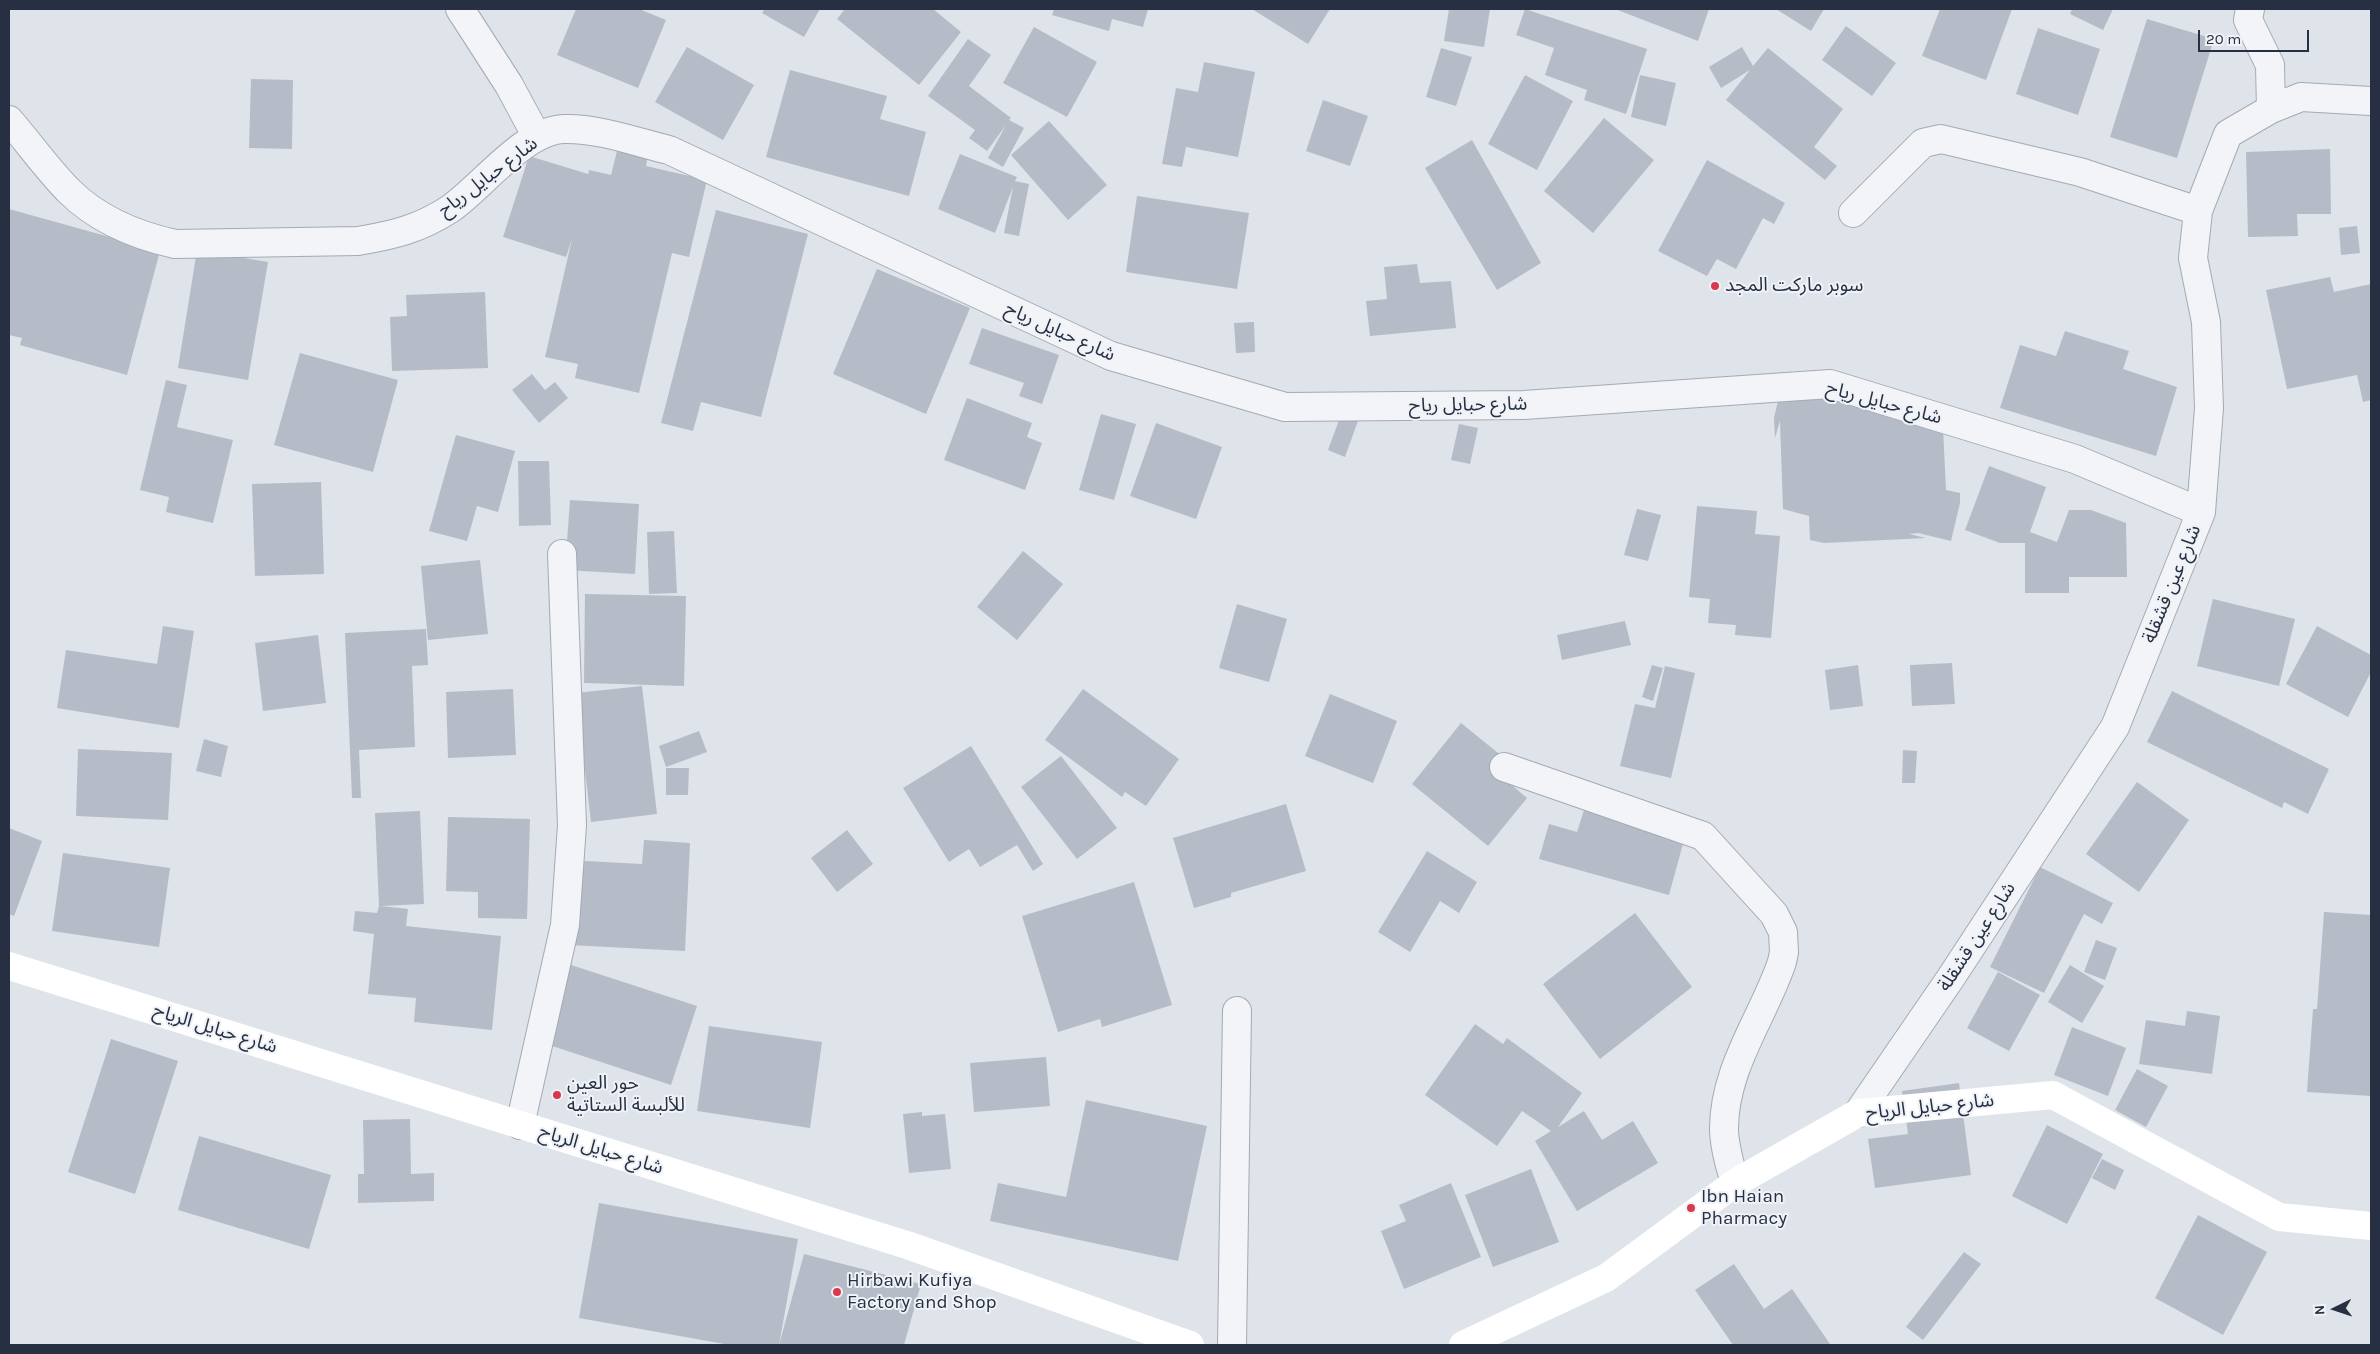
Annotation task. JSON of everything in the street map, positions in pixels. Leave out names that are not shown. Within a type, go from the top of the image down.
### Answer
[{"type":"street","points":[[460,9],[510,85],[537,137]]},
{"type":"street","points":[[2250,9],[2248,20],[2270,65],[2301,97],[2371,102]]},
{"type":"street","points":[[2270,65],[2271,109]]},
{"type":"street","name":"شارع عين قشقلة","points":[[1858,1113],[1950,979],[2115,727],[2201,512],[2208,408],[2206,322],[2193,258],[2198,211],[2228,134],[2271,109],[2301,97]]},
{"type":"street","name":"شارع حبايل رياح","points":[[9,120],[69,191],[93,211],[119,226],[147,238],[175,244],[358,241],[418,228],[451,208],[515,152],[537,137],[563,129],[597,133],[669,150],[1111,356],[1285,406],[1524,405],[1830,384],[2075,459],[2201,512]]},
{"type":"street","points":[[1853,213],[1923,143],[1941,139],[2080,172],[2198,211]]},
{"type":"street","points":[[520,1125],[565,924],[572,824],[562,554]]},
{"type":"street","points":[[1504,767],[1703,836],[1769,907],[1779,923],[1784,942],[1782,962],[1735,1070],[1726,1104],[1724,1131],[1727,1158],[1735,1183]]},
{"type":"street","name":"شارع حبايل الرياح","points":[[9,966],[907,1245],[1190,1345]]},
{"type":"street","points":[[1232,1345],[1237,1010]]},
{"type":"street","name":"شارع حبايل الرياح","points":[[1462,1345],[1606,1278],[1735,1183],[1858,1113],[2053,1095],[2279,1218],[2371,1226]]},
{"type":"building","points":[[576,9],[639,9],[666,20],[638,88],[557,55]]},
{"type":"building","points":[[765,9],[820,9],[804,37],[762,13]]},
{"type":"building","points":[[845,9],[933,9],[961,32],[919,85],[837,19]]},
{"type":"building","points":[[1054,9],[1148,9],[1143,27],[1112,19],[1109,31],[1052,15]]},
{"type":"building","points":[[1252,9],[1330,9],[1308,44]]},
{"type":"building","points":[[1449,9],[1490,9],[1484,47],[1444,41]]},
{"type":"building","points":[[1525,9],[1647,49],[1626,114],[1584,100],[1587,90],[1545,75],[1554,48],[1516,35]]},
{"type":"building","points":[[1615,9],[1709,9],[1698,41]]},
{"type":"building","points":[[1776,9],[1824,9],[1811,31]]},
{"type":"building","points":[[1940,9],[2012,9],[1986,80],[1922,56]]},
{"type":"building","points":[[2072,9],[2113,9],[2103,30],[2070,14]]},
{"type":"building","points":[[2147,19],[2214,39],[2177,158],[2110,137]]},
{"type":"building","points":[[1846,26],[1896,63],[1872,96],[1822,60]]},
{"type":"building","points":[[1034,27],[1097,62],[1067,117],[1003,83]]},
{"type":"building","points":[[2038,28],[2100,49],[2078,115],[2016,94]]},
{"type":"building","points":[[968,39],[991,55],[969,86],[1011,118],[1009,120],[1024,128],[1003,167],[988,158],[1006,125],[987,151],[969,138],[975,130],[928,96]]},
{"type":"building","points":[[687,47],[754,85],[723,140],[655,102]]},
{"type":"building","points":[[1742,47],[1753,66],[1768,48],[1843,109],[1814,147],[1837,166],[1825,180],[1726,100],[1750,70],[1721,88],[1709,67]]},
{"type":"building","points":[[1441,48],[1472,57],[1456,106],[1426,97]]},
{"type":"building","points":[[1204,62],[1255,72],[1238,157],[1186,147],[1182,167],[1162,164],[1176,88],[1198,92]]},
{"type":"building","points":[[790,70],[887,96],[880,119],[926,132],[909,196],[766,157]]},
{"type":"building","points":[[1525,75],[1573,101],[1537,170],[1488,144]]},
{"type":"building","points":[[1640,75],[1676,83],[1666,126],[1631,117]]},
{"type":"building","points":[[251,79],[293,80],[292,149],[249,148]]},
{"type":"building","points":[[1323,100],[1368,116],[1350,166],[1306,151]]},
{"type":"building","points":[[1604,118],[1654,160],[1593,233],[1544,191]]},
{"type":"building","points":[[1049,121],[1107,185],[1068,220],[1011,155]]},
{"type":"building","points":[[1472,140],[1541,263],[1497,290],[1425,168]]},
{"type":"building","points":[[618,147],[648,154],[646,166],[707,180],[689,257],[672,253],[639,393],[575,378],[578,364],[545,357],[572,239],[566,257],[503,237],[529,156],[588,174],[589,170],[611,175]]},
{"type":"building","points":[[2330,149],[2331,214],[2297,214],[2298,236],[2248,237],[2246,152]]},
{"type":"building","points":[[960,154],[1017,177],[1015,181],[1029,184],[1019,236],[1004,233],[1013,187],[995,233],[938,209]]},
{"type":"building","points":[[1707,160],[1785,203],[1774,224],[1763,218],[1736,269],[1717,259],[1707,276],[1658,251]]},
{"type":"building","points":[[1137,196],[1249,213],[1237,289],[1126,272]]},
{"type":"building","points":[[9,209],[160,251],[127,375],[20,345],[22,338],[9,335]]},
{"type":"building","points":[[716,210],[808,234],[761,417],[701,402],[693,431],[661,423]]},
{"type":"building","points":[[2357,226],[2360,253],[2341,255],[2339,228]]},
{"type":"building","points":[[197,250],[268,262],[248,380],[178,368]]},
{"type":"building","points":[[1417,264],[1420,283],[1451,281],[1456,328],[1370,336],[1366,301],[1387,299],[1384,267]]},
{"type":"building","points":[[877,269],[970,308],[926,414],[833,374]]},
{"type":"building","points":[[2330,277],[2334,292],[2371,284],[2371,400],[2363,402],[2357,375],[2287,389],[2266,290]]},
{"type":"building","points":[[485,292],[488,368],[392,371],[390,317],[407,316],[406,295]]},
{"type":"building","points":[[1254,322],[1255,352],[1236,353],[1234,323]]},
{"type":"building","points":[[982,328],[1059,355],[1042,404],[1019,396],[1024,383],[969,364]]},
{"type":"building","points":[[2065,331],[2129,351],[2123,369],[2177,387],[2156,456],[2000,408],[2020,345],[2056,356]]},
{"type":"building","points":[[300,353],[398,380],[373,472],[274,445]]},
{"type":"building","points":[[532,374],[545,390],[555,382],[568,398],[539,423],[512,390]]},
{"type":"building","points":[[166,380],[187,385],[177,427],[233,440],[213,523],[166,512],[169,497],[140,490]]},
{"type":"building","points":[[1780,392],[1801,392],[1943,428],[1946,490],[1960,493],[1960,503],[1951,541],[1918,533],[1909,534],[1926,538],[1824,543],[1810,540],[1809,516],[1783,509],[1780,421],[1775,438],[1774,418]]},
{"type":"building","points":[[967,398],[1032,423],[1027,437],[1042,443],[1025,490],[944,460]]},
{"type":"building","points":[[1342,412],[1359,418],[1345,457],[1328,450]]},
{"type":"building","points":[[1101,414],[1136,424],[1114,500],[1079,490]]},
{"type":"building","points":[[1156,423],[1222,447],[1196,519],[1130,496]]},
{"type":"building","points":[[1459,424],[1478,428],[1470,464],[1451,460]]},
{"type":"building","points":[[456,435],[515,451],[498,512],[477,506],[467,541],[429,531]]},
{"type":"building","points":[[518,461],[549,461],[551,525],[519,526]]},
{"type":"building","points":[[1989,466],[2046,487],[2030,532],[2057,542],[2069,510],[2091,510],[2126,523],[2127,577],[2069,577],[2069,593],[2025,593],[2025,543],[2000,543],[1965,530]]},
{"type":"building","points":[[321,482],[324,574],[255,576],[252,484]]},
{"type":"building","points":[[570,500],[639,504],[635,574],[565,570]]},
{"type":"building","points":[[1697,506],[1757,511],[1755,534],[1780,536],[1771,638],[1735,635],[1736,625],[1708,623],[1710,599],[1689,597]]},
{"type":"building","points":[[1637,509],[1661,515],[1648,561],[1624,555]]},
{"type":"building","points":[[674,531],[677,593],[649,594],[647,532]]},
{"type":"building","points":[[1023,551],[1063,584],[1017,640],[977,607]]},
{"type":"building","points":[[480,560],[488,634],[428,640],[421,566]]},
{"type":"building","points":[[585,594],[686,596],[684,686],[584,683]]},
{"type":"building","points":[[2213,599],[2295,619],[2279,686],[2197,666]]},
{"type":"building","points":[[1237,604],[1287,619],[1269,682],[1219,668]]},
{"type":"building","points":[[1625,621],[1631,645],[1562,660],[1557,635]]},
{"type":"building","points":[[163,626],[194,631],[179,728],[57,708],[66,650],[157,664]]},
{"type":"building","points":[[2317,626],[2371,655],[2371,672],[2348,717],[2286,684]]},
{"type":"building","points":[[426,629],[428,665],[412,666],[415,747],[359,750],[361,798],[352,798],[345,633]]},
{"type":"building","points":[[318,635],[326,703],[263,711],[255,643]]},
{"type":"building","points":[[1952,663],[1955,704],[1912,706],[1910,665]]},
{"type":"building","points":[[1652,665],[1663,668],[1653,701],[1642,697]]},
{"type":"building","points":[[1858,665],[1863,706],[1830,710],[1825,670]]},
{"type":"building","points":[[1665,666],[1695,673],[1671,778],[1620,766],[1635,704],[1655,708]]},
{"type":"building","points":[[642,686],[657,814],[591,822],[576,693]]},
{"type":"building","points":[[513,689],[516,755],[448,758],[446,692]]},
{"type":"building","points":[[1083,689],[1179,759],[1146,806],[1125,792],[1122,797],[1045,740]]},
{"type":"building","points":[[2172,691],[2329,769],[2308,814],[2284,802],[2282,808],[2147,742]]},
{"type":"building","points":[[1330,694],[1397,721],[1373,783],[1305,756]]},
{"type":"building","points":[[1461,723],[1524,774],[1514,787],[1527,798],[1488,846],[1412,784]]},
{"type":"building","points":[[699,731],[707,752],[666,767],[659,746]]},
{"type":"building","points":[[204,739],[228,746],[221,777],[196,771]]},
{"type":"building","points":[[971,746],[1043,864],[1033,871],[1017,845],[980,867],[969,849],[949,862],[903,788]]},
{"type":"building","points":[[78,749],[172,753],[168,820],[76,816]]},
{"type":"building","points":[[1903,750],[1917,751],[1915,783],[1902,783]]},
{"type":"building","points":[[1061,756],[1117,828],[1077,859],[1021,787]]},
{"type":"building","points":[[666,768],[689,768],[688,795],[666,795]]},
{"type":"building","points":[[2137,782],[2189,820],[2139,892],[2086,854]]},
{"type":"building","points":[[1286,804],[1306,871],[1231,893],[1231,897],[1194,908],[1173,838]]},
{"type":"building","points":[[1584,810],[1684,840],[1669,895],[1539,859],[1549,824],[1577,832]]},
{"type":"building","points":[[420,811],[424,904],[381,906],[408,909],[406,926],[501,936],[492,1030],[414,1022],[416,998],[368,994],[374,934],[353,931],[355,911],[377,913],[379,906],[375,813]]},
{"type":"building","points":[[448,817],[530,819],[527,919],[478,918],[478,892],[446,891]]},
{"type":"building","points":[[9,828],[42,841],[14,916],[9,914]]},
{"type":"building","points":[[847,830],[873,864],[837,892],[811,858]]},
{"type":"building","points":[[644,840],[690,843],[685,951],[569,945],[567,860],[642,864]]},
{"type":"building","points":[[1427,851],[1477,882],[1459,913],[1440,901],[1410,952],[1378,932]]},
{"type":"building","points":[[63,853],[170,868],[159,947],[52,931]]},
{"type":"building","points":[[2040,867],[2113,903],[2102,924],[2084,914],[2044,993],[1990,967]]},
{"type":"building","points":[[1134,882],[1172,1005],[1102,1027],[1100,1019],[1058,1032],[1022,916]]},
{"type":"building","points":[[2324,912],[2371,915],[2371,1096],[2307,1092],[2313,1009],[2317,1009]]},
{"type":"building","points":[[1635,913],[1692,987],[1600,1059],[1543,984]]},
{"type":"building","points":[[2096,940],[2117,948],[2105,980],[2084,972]]},
{"type":"building","points":[[565,963],[697,1006],[671,1085],[540,1042]]},
{"type":"building","points":[[2070,965],[2104,986],[2082,1023],[2048,1002]]},
{"type":"building","points":[[1998,972],[2040,995],[2009,1051],[1967,1028]]},
{"type":"building","points":[[2187,1011],[2220,1016],[2212,1074],[2139,1064],[2146,1020],[2185,1026]]},
{"type":"building","points":[[1475,1024],[1503,1044],[1507,1038],[1582,1093],[1558,1127],[1584,1111],[1602,1140],[1633,1121],[1658,1163],[1577,1211],[1535,1141],[1551,1131],[1522,1111],[1497,1146],[1425,1095]]},
{"type":"building","points":[[709,1026],[822,1042],[810,1128],[697,1111]]},
{"type":"building","points":[[2072,1027],[2126,1048],[2108,1096],[2054,1075]]},
{"type":"building","points":[[111,1039],[178,1061],[135,1194],[68,1172]]},
{"type":"building","points":[[1046,1057],[1050,1106],[974,1112],[970,1063]]},
{"type":"building","points":[[2137,1069],[2168,1086],[2146,1127],[2115,1110]]},
{"type":"building","points":[[1959,1083],[1971,1175],[1875,1188],[1868,1139],[1908,1134],[1902,1091]]},
{"type":"building","points":[[1086,1100],[1207,1126],[1178,1261],[990,1221],[998,1183],[1066,1197]]},
{"type":"building","points":[[922,1112],[922,1116],[945,1114],[951,1169],[909,1173],[903,1114]]},
{"type":"building","points":[[410,1119],[411,1174],[434,1173],[434,1201],[358,1203],[358,1174],[364,1174],[363,1120]]},
{"type":"building","points":[[2047,1125],[2103,1154],[2067,1224],[2012,1196]]},
{"type":"building","points":[[199,1136],[331,1175],[309,1249],[178,1210]]},
{"type":"building","points":[[2102,1159],[2124,1170],[2115,1190],[2092,1178]]},
{"type":"building","points":[[1531,1169],[1559,1242],[1493,1267],[1465,1195]]},
{"type":"building","points":[[1451,1183],[1481,1257],[1404,1289],[1381,1231],[1406,1221],[1399,1205]]},
{"type":"building","points":[[599,1203],[798,1239],[779,1345],[730,1345],[579,1318]]},
{"type":"building","points":[[2198,1215],[2267,1252],[2223,1335],[2155,1298]]},
{"type":"building","points":[[1964,1252],[1981,1264],[1923,1340],[1906,1327]]},
{"type":"building","points":[[804,1254],[921,1284],[904,1345],[779,1345]]},
{"type":"building","points":[[1734,1264],[1764,1309],[1792,1289],[1830,1344],[1733,1345],[1695,1290]]},
{"type":"place","name":"سوبر ماركت المجد","points":[[1715,286]]},
{"type":"place","name":"حور العين للألبسة الستاتية","points":[[557,1095]]},
{"type":"place","name":"Ibn Haian Pharmacy","points":[[1691,1208]]},
{"type":"place","name":"Hirbawi Kufiya Factory and Shop","points":[[837,1292]]}]
